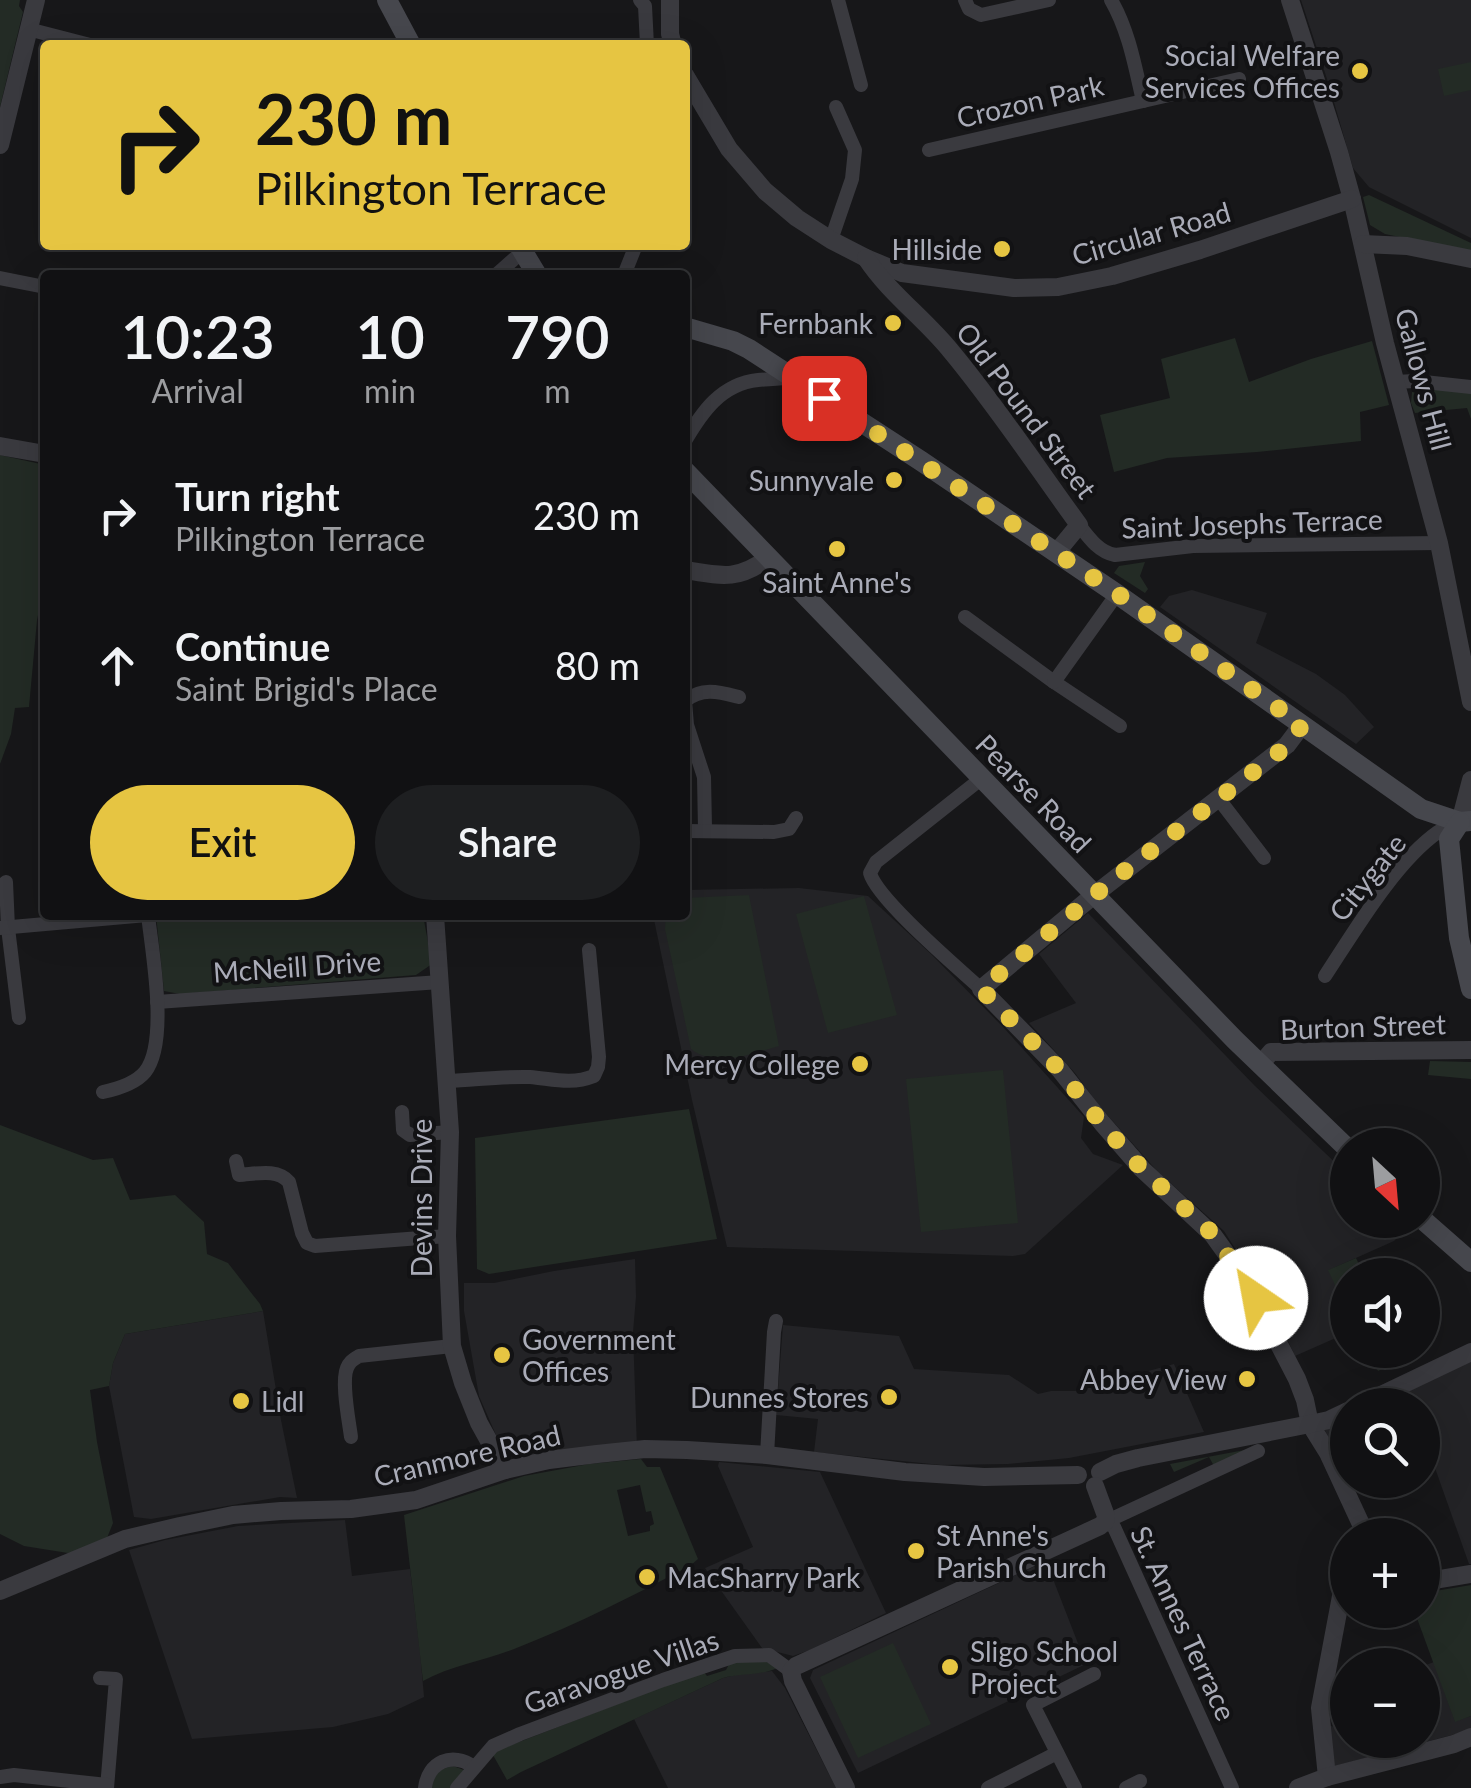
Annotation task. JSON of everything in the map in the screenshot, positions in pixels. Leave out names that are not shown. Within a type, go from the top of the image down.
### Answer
[{"type":"main road","points":[[387,0],[408,40]]},
{"type":"main road","points":[[690,328],[733,341],[791,377],[1118,594],[1421,809],[1466,822],[1449,839],[1459,938],[1471,989]]},
{"type":"main road","name":"Pearse Road","points":[[690,476],[1094,895],[1330,1132]]},
{"type":"main road","points":[[1440,1235],[1471,1262]]},
{"type":"street","points":[[0,145],[36,0]]},
{"type":"street","points":[[640,0],[645,6],[647,40]]},
{"type":"street","points":[[670,0],[672,40]]},
{"type":"street","points":[[838,0],[861,86]]},
{"type":"street","points":[[964,0],[968,9],[981,16],[1049,0]]},
{"type":"street","name":"Crozon Park","points":[[1111,0],[1120,15],[1143,101]]},
{"type":"street","name":"Gallows Hill","points":[[1290,0],[1352,199],[1438,543],[1471,702]]},
{"type":"street","points":[[28,28],[72,40]]},
{"type":"street","name":"Crozon Park","points":[[929,150],[1239,79]]},
{"type":"street","name":"Circular Road","points":[[690,83],[729,149],[765,190],[797,218],[866,258],[902,272],[957,282],[1014,288],[1058,287],[1112,276],[1352,199]]},
{"type":"street","points":[[831,240],[852,179],[855,150],[836,107]]},
{"type":"street","points":[[1363,244],[1408,246],[1471,259]]},
{"type":"street","points":[[501,270],[519,250]]},
{"type":"street","name":"Old Pound Street","points":[[866,258],[982,390],[1078,525],[1056,553]]},
{"type":"street","points":[[0,278],[40,286]]},
{"type":"street","points":[[690,433],[705,409],[723,392],[757,380],[791,377]]},
{"type":"street","points":[[1396,382],[1471,387]]},
{"type":"street","points":[[0,446],[40,453]]},
{"type":"street","name":"Saint Josephs Terrace","points":[[1078,525],[1094,543],[1116,554],[1193,546],[1438,543]]},
{"type":"street","points":[[690,570],[740,575],[768,558]]},
{"type":"street","points":[[1054,682],[1118,594]]},
{"type":"street","points":[[965,618],[1120,726]]},
{"type":"street","points":[[690,698],[696,692],[718,691],[740,697]]},
{"type":"street","points":[[981,989],[1094,895],[1287,746],[1302,725]]},
{"type":"street","points":[[690,733],[704,777],[705,829]]},
{"type":"street","points":[[982,778],[876,862],[870,873],[873,883],[1060,1070],[1142,1169],[1214,1235],[1268,1322],[1301,1390],[1310,1424],[1359,1518]]},
{"type":"street","points":[[1466,822],[1471,780]]},
{"type":"street","points":[[1218,798],[1264,858]]},
{"type":"street","points":[[690,830],[774,832],[789,829],[796,818]]},
{"type":"street","name":"Citygate","points":[[1325,976],[1407,861],[1439,831],[1466,822]]},
{"type":"street","points":[[6,882],[4,928],[19,1018]]},
{"type":"street","points":[[4,928],[92,920]]},
{"type":"street","points":[[103,1092],[144,1074],[152,1060],[157,1038],[157,1002],[148,920]]},
{"type":"street","name":"Devins Drive","points":[[434,920],[448,1080],[447,1236],[452,1346],[479,1422],[504,1470]]},
{"type":"street","points":[[448,1080],[530,1078],[562,1082],[594,1076],[598,1056],[589,950]]},
{"type":"street","name":"McNeill Drive","points":[[157,1002],[440,982]]},
{"type":"street","name":"Burton Street","points":[[1260,1065],[1271,1052],[1471,1050]]},
{"type":"street","points":[[402,1112],[403,1130],[410,1135],[450,1132]]},
{"type":"street","points":[[236,1161],[238,1175],[276,1173],[285,1177],[302,1233],[314,1246],[447,1236]]},
{"type":"street","points":[[767,1455],[776,1321]]},
{"type":"street","points":[[351,1436],[345,1376],[352,1360],[452,1346]]},
{"type":"street","points":[[1396,1388],[1471,1352]]},
{"type":"street","points":[[846,1788],[792,1681],[796,1666],[1105,1522],[1097,1479],[1116,1464],[1330,1419]]},
{"type":"street","name":"Cranmore Road","points":[[0,1590],[125,1539],[233,1515],[351,1509],[416,1500],[504,1470],[549,1460],[644,1450],[767,1455],[905,1472],[1078,1476],[1083,1486],[1097,1479]]},
{"type":"street","name":"St. Annes Terrace","points":[[1105,1522],[1258,1450]]},
{"type":"street","points":[[1355,1518],[1356,1512]]},
{"type":"street","name":"St. Annes Terrace","points":[[1105,1522],[1114,1527],[1232,1788]]},
{"type":"street","points":[[1440,1579],[1471,1574]]},
{"type":"street","points":[[1326,1777],[1320,1708],[1338,1628]]},
{"type":"street","name":"Garavogue Villas","points":[[457,1788],[493,1746],[663,1680],[736,1656],[769,1656],[792,1672]]},
{"type":"street","points":[[1075,1788],[1033,1705],[1094,1674]]},
{"type":"street","points":[[0,1777],[14,1775],[107,1786],[116,1679],[100,1678]]},
{"type":"street","points":[[1298,1788],[1471,1737]]},
{"type":"street","points":[[988,1788],[1057,1753]]},
{"type":"street","points":[[425,1788],[426,1778],[438,1762],[457,1759],[474,1768]]},
{"type":"shaded area","points":[[0,0],[20,0],[23,12],[0,107]]},
{"type":"shaded area","points":[[1301,0],[1471,0],[1471,238],[1369,187],[1353,168]]},
{"type":"shaded area","points":[[1471,62],[1471,90],[1444,96],[1438,69]]},
{"type":"shaded area","points":[[1369,195],[1471,243],[1471,252],[1385,234],[1370,225],[1363,197]]},
{"type":"shaded area","points":[[1235,338],[1249,382],[1372,341],[1389,405],[1360,412],[1361,441],[1167,458],[1114,472],[1100,415],[1170,398],[1161,359]]},
{"type":"shaded area","points":[[1431,387],[1471,392],[1471,419],[1467,408],[1415,413],[1412,392],[1429,391]]},
{"type":"shaded area","points":[[0,455],[40,464],[40,605],[29,707],[15,708],[0,764]]},
{"type":"shaded area","points":[[1145,562],[1140,576],[1148,589],[1145,593],[1114,573],[1119,566]]},
{"type":"shaded area","points":[[1192,590],[1267,613],[1256,643],[1316,674],[1345,695],[1374,727],[1356,744],[1160,607],[1169,596]]},
{"type":"shaded area","name":"Mercy College","points":[[799,888],[868,896],[1004,1028],[1084,1117],[1081,1138],[1093,1154],[1123,1165],[1025,1254],[727,1247],[654,920],[690,920],[690,890]]},
{"type":"shaded area","points":[[749,895],[779,1046],[723,1059],[691,1049],[665,929],[666,920],[690,920],[690,898]]},
{"type":"shaded area","points":[[864,896],[897,1015],[828,1033],[796,914]]},
{"type":"shaded area","points":[[1088,913],[1330,1158],[1330,1238],[1397,1238],[1356,1258],[1330,1258],[1330,1341],[1295,1356],[1272,1307],[1224,1231],[1158,1172],[1029,1023],[1076,1003],[1039,954]]},
{"type":"shaded area","points":[[157,920],[424,920],[432,964],[416,975],[180,994],[164,991]]},
{"type":"shaded area","points":[[1430,1061],[1471,1062],[1471,1079],[1428,1075]]},
{"type":"shaded area","points":[[1003,1070],[1018,1223],[921,1232],[906,1079]]},
{"type":"shaded area","points":[[689,1109],[717,1239],[489,1274],[477,1269],[475,1138]]},
{"type":"shaded area","points":[[0,1125],[93,1160],[113,1158],[130,1200],[175,1195],[204,1222],[207,1254],[228,1263],[263,1311],[125,1334],[109,1386],[90,1390],[113,1523],[107,1538],[84,1551],[68,1553],[24,1546],[0,1534]]},
{"type":"shaded area","points":[[635,1259],[637,1449],[557,1458],[508,1455],[479,1396],[464,1311],[464,1283],[494,1283]]},
{"type":"shaded area","points":[[263,1311],[297,1498],[280,1497],[151,1519],[134,1517],[109,1386],[125,1334]]},
{"type":"shaded area","points":[[783,1325],[899,1336],[914,1369],[1009,1375],[1038,1394],[1075,1391],[1174,1364],[1204,1432],[1069,1458],[1008,1464],[941,1465],[814,1452],[818,1419],[776,1415]]},
{"type":"shaded area","points":[[1471,1358],[1471,1564],[1440,1482],[1440,1388],[1407,1388]]},
{"type":"shaded area","points":[[1250,1449],[1214,1466],[1209,1457],[1174,1472],[1170,1464]]},
{"type":"shaded area","points":[[641,1459],[647,1467],[660,1467],[698,1559],[563,1629],[423,1681],[404,1515],[524,1476]],"holes":[[[640,1485],[646,1512],[651,1511],[654,1524],[650,1531],[628,1536],[617,1490]]]},
{"type":"shaded area","points":[[719,1462],[820,1472],[886,1613],[793,1656],[762,1648],[705,1568],[753,1547]]},
{"type":"shaded area","points":[[345,1520],[352,1576],[410,1569],[424,1697],[388,1714],[333,1727],[192,1739],[129,1550],[238,1526]]},
{"type":"shaded area","name":"Sligo School Project","points":[[1046,1561],[1086,1664],[858,1773],[810,1678],[813,1670]]},
{"type":"shaded area","points":[[1471,1585],[1471,1716],[1455,1722],[1440,1681],[1440,1648],[1428,1648],[1421,1628],[1440,1628],[1440,1590]]},
{"type":"shaded area","points":[[893,1643],[931,1724],[858,1758],[820,1677]]},
{"type":"shaded area","points":[[747,1660],[762,1660],[779,1667],[723,1678],[507,1780],[493,1755],[703,1671],[707,1676]]},
{"type":"shaded area","points":[[772,1671],[785,1688],[836,1788],[668,1788],[634,1719],[723,1678]]},
{"type":"shaded area","points":[[1440,1679],[1455,1721],[1471,1716],[1471,1730],[1440,1738]]},
{"type":"shaded area","points":[[1323,1725],[1330,1726],[1330,1758],[1365,1758],[1331,1767]]},
{"type":"shaded area","points":[[453,1766],[464,1770],[450,1788],[432,1788],[438,1773]]},
{"type":"place","name":"Social Welfare Services Offices","points":[[1360,71]]},
{"type":"place","name":"Hillside","points":[[1002,249]]},
{"type":"place","name":"Fernbank","points":[[893,323]]},
{"type":"place","name":"Sunnyvale","points":[[894,480]]},
{"type":"place","name":"Saint Anne's","points":[[837,549]]},
{"type":"place","name":"Mercy College","points":[[860,1064]]},
{"type":"place","name":"Government Offices","points":[[502,1355]]},
{"type":"place","name":"Abbey View","points":[[1247,1379]]},
{"type":"place","name":"Dunnes Stores","points":[[889,1397]]},
{"type":"place","name":"Lidl","points":[[241,1401]]},
{"type":"place","name":"St Anne's Parish Church","points":[[916,1551]]},
{"type":"place","name":"MacSharry Park","points":[[647,1577]]},
{"type":"place","name":"Sligo School Project","points":[[950,1667]]},
{"type":"route","points":[[824,398],[1118,594],[1302,725],[1287,746],[1109,883],[981,989],[1060,1070],[1142,1169],[1214,1235],[1256,1298]]}]
